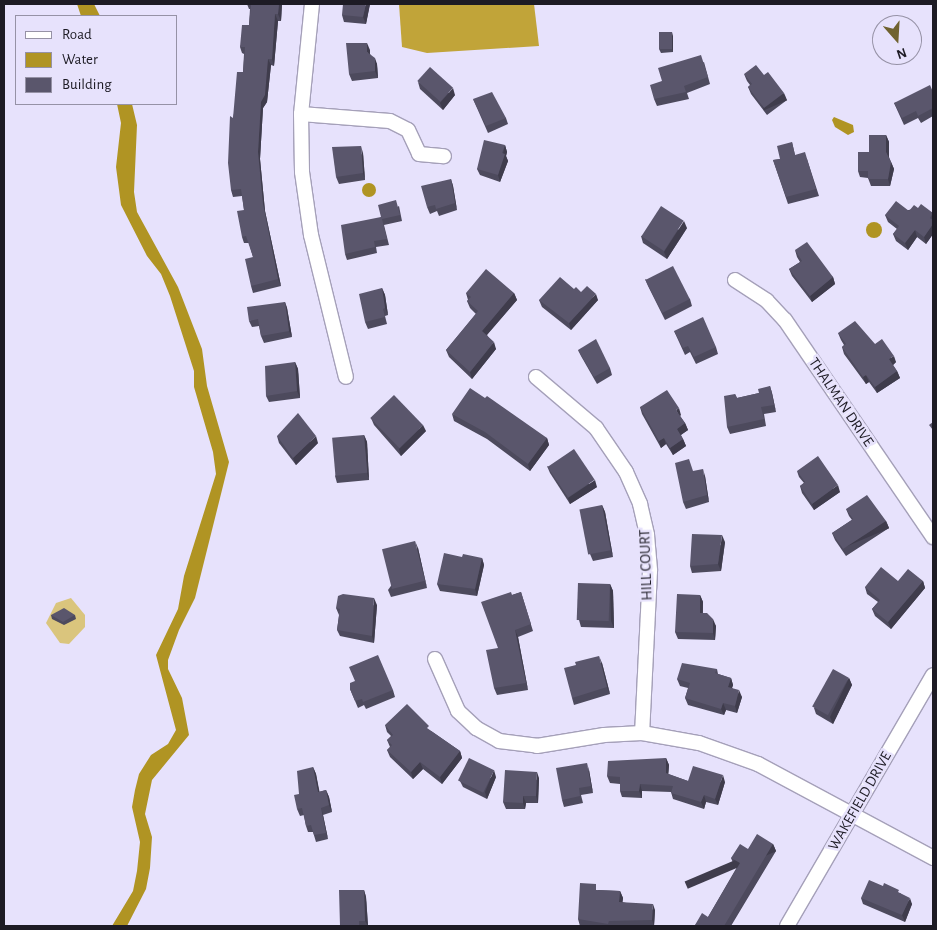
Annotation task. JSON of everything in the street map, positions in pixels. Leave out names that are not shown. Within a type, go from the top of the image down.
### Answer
[{"type":"street","points":[[312,4],[301,114],[302,172],[307,216],[346,377]]},
{"type":"street","points":[[301,114],[390,120],[408,130],[419,154],[444,156]]},
{"type":"street","name":"THALMAN DRIVE","points":[[735,280],[767,300],[785,320],[933,537]]},
{"type":"street","name":"HILL COURT","points":[[536,377],[601,434],[626,472],[640,504],[648,535],[650,572],[642,733]]},
{"type":"street","points":[[436,659],[458,711],[476,728],[499,741],[537,746],[590,736],[642,733],[673,736],[731,752],[790,781],[852,817],[933,858]]},
{"type":"street","name":"WAKEFIELD DRIVE","points":[[787,926],[933,675]]},
{"type":"shaded area","points":[[399,4],[534,4],[539,46],[427,53],[402,47]]},
{"type":"shaded area","points":[[71,598],[85,615],[85,627],[69,644],[60,643],[46,623],[56,603]]},
{"type":"water","points":[[77,4],[94,4],[100,15],[81,15]]},
{"type":"water","points":[[117,105],[132,105],[137,125],[134,192],[137,212],[178,287],[202,349],[207,386],[229,462],[195,598],[179,630],[168,660],[168,669],[182,698],[189,735],[152,780],[145,814],[152,837],[150,868],[146,889],[127,926],[112,926],[133,891],[137,871],[140,842],[132,807],[139,774],[151,755],[168,744],[176,730],[156,655],[178,609],[184,576],[216,474],[213,452],[194,387],[194,371],[170,296],[161,274],[147,256],[121,205],[116,167],[121,123]]},
{"type":"water","points":[[834,117],[853,125],[854,132],[848,135],[835,127],[832,120]]},
{"type":"water","points":[[366,183],[372,183],[376,190],[372,197],[366,197],[362,193],[362,187]]},
{"type":"water","points":[[874,222],[880,224],[882,230],[880,236],[874,238],[868,236],[866,230],[868,224]]},
{"type":"building","points":[[251,4],[279,4],[278,14],[275,14],[272,59],[268,59],[265,95],[261,102],[258,152],[263,204],[278,279],[251,286],[245,259],[253,257],[246,236],[242,237],[237,211],[244,210],[241,189],[231,190],[228,163],[230,116],[233,118],[237,72],[243,72],[245,47],[240,47],[242,25],[249,25]]},
{"type":"building","points":[[343,4],[366,4],[363,17],[342,15]]},
{"type":"building","points":[[659,32],[672,32],[672,49],[659,49]]},
{"type":"building","points":[[346,43],[367,43],[367,52],[375,58],[375,71],[349,74]]},
{"type":"building","points":[[701,55],[708,77],[684,86],[686,92],[654,99],[650,85],[662,81],[658,68]]},
{"type":"building","points":[[756,65],[764,75],[768,72],[784,93],[764,108],[748,87],[752,84],[744,74]]},
{"type":"building","points":[[430,67],[453,88],[440,102],[417,81]]},
{"type":"building","points":[[930,85],[933,92],[933,108],[918,116],[916,111],[902,118],[894,103]]},
{"type":"building","points":[[492,92],[506,118],[486,126],[473,99]]},
{"type":"building","points":[[869,135],[886,135],[886,152],[891,162],[888,179],[868,179],[868,171],[858,171],[858,152],[869,152]]},
{"type":"building","points":[[484,140],[505,145],[502,153],[505,154],[498,175],[477,169]]},
{"type":"building","points":[[792,142],[795,155],[805,152],[816,189],[786,197],[773,160],[780,159],[777,146]]},
{"type":"building","points":[[361,146],[363,173],[336,177],[332,147]]},
{"type":"building","points":[[451,179],[455,203],[436,209],[435,205],[427,207],[421,186]]},
{"type":"building","points":[[396,200],[400,215],[382,219],[387,239],[374,241],[375,247],[345,254],[341,225],[381,217],[378,205]]},
{"type":"building","points":[[896,201],[909,211],[914,205],[918,208],[921,204],[933,213],[930,218],[933,220],[933,224],[924,237],[915,230],[905,243],[893,234],[899,226],[885,215]]},
{"type":"building","points":[[661,206],[684,221],[664,251],[641,236]]},
{"type":"building","points":[[807,242],[833,277],[810,296],[789,269],[802,261],[795,250]]},
{"type":"building","points":[[673,266],[690,299],[662,313],[645,280]]},
{"type":"building","points":[[486,269],[514,293],[482,331],[494,342],[470,372],[446,350],[478,311],[467,301],[471,297],[466,293]]},
{"type":"building","points":[[560,277],[574,289],[576,287],[581,292],[587,286],[596,294],[569,323],[539,300]]},
{"type":"building","points":[[382,288],[385,317],[365,322],[359,294]]},
{"type":"building","points":[[285,302],[289,331],[261,336],[258,319],[249,321],[247,307]]},
{"type":"building","points":[[703,317],[716,347],[694,357],[688,346],[683,348],[674,331]]},
{"type":"building","points":[[855,321],[875,344],[882,339],[894,356],[889,359],[897,371],[875,387],[866,375],[863,377],[842,347],[846,344],[838,333]]},
{"type":"building","points":[[596,339],[610,368],[594,377],[578,350]]},
{"type":"building","points":[[295,362],[297,391],[266,396],[265,366]]},
{"type":"building","points":[[770,386],[774,405],[761,407],[764,419],[727,427],[724,396],[735,394],[737,398],[759,393],[758,389]]},
{"type":"building","points":[[470,388],[485,398],[487,396],[547,438],[528,464],[485,432],[452,414]]},
{"type":"building","points":[[667,390],[679,408],[676,410],[685,423],[677,429],[683,439],[670,448],[664,438],[659,441],[640,407]]},
{"type":"building","points":[[394,395],[423,425],[399,448],[370,418]]},
{"type":"building","points":[[298,413],[316,436],[293,458],[277,436]]},
{"type":"building","points":[[933,422],[933,430],[929,425]]},
{"type":"building","points":[[364,435],[367,473],[335,476],[332,438]]},
{"type":"building","points":[[574,449],[595,480],[568,498],[547,467]]},
{"type":"building","points":[[818,456],[838,485],[812,504],[800,486],[805,482],[797,471]]},
{"type":"building","points":[[689,459],[693,471],[703,469],[707,495],[683,502],[675,463]]},
{"type":"building","points":[[867,495],[886,521],[843,549],[832,533],[853,519],[846,509]]},
{"type":"building","points":[[602,505],[611,550],[588,555],[579,509]]},
{"type":"building","points":[[692,534],[722,535],[718,564],[690,566]]},
{"type":"building","points":[[415,541],[425,581],[392,589],[382,549]]},
{"type":"building","points":[[444,553],[462,557],[463,554],[482,558],[475,589],[437,584]]},
{"type":"building","points":[[881,567],[898,581],[908,569],[923,581],[888,622],[872,609],[880,600],[865,587]]},
{"type":"building","points":[[578,583],[610,584],[609,621],[577,620]]},
{"type":"building","points":[[511,592],[512,595],[521,592],[531,624],[515,630],[526,683],[494,688],[486,650],[498,648],[481,602]]},
{"type":"building","points":[[343,594],[374,598],[372,636],[337,630],[340,609],[336,608],[338,596]]},
{"type":"building","points":[[677,594],[700,595],[700,613],[707,613],[713,619],[713,633],[675,632]]},
{"type":"building","points":[[64,608],[75,615],[63,622],[51,615]]},
{"type":"building","points":[[378,655],[393,690],[363,702],[362,699],[355,701],[350,689],[350,683],[355,681],[349,667]]},
{"type":"building","points":[[599,656],[607,687],[572,698],[564,668],[576,665],[575,662]]},
{"type":"building","points":[[682,663],[717,669],[715,673],[731,678],[728,687],[739,690],[735,706],[723,703],[721,709],[685,698],[690,683],[677,679]]},
{"type":"building","points":[[833,669],[849,678],[828,715],[812,707]]},
{"type":"building","points":[[407,704],[429,726],[427,728],[460,751],[440,777],[420,762],[411,772],[387,750],[392,745],[387,740],[393,735],[385,725]]},
{"type":"building","points":[[469,758],[494,770],[483,793],[458,780]]},
{"type":"building","points":[[666,758],[666,773],[688,781],[693,766],[723,775],[715,799],[704,795],[701,802],[671,793],[673,786],[640,784],[639,791],[620,791],[620,777],[607,776],[608,761]]},
{"type":"building","points":[[587,763],[591,786],[579,788],[580,796],[562,800],[556,768]]},
{"type":"building","points":[[313,767],[318,792],[326,790],[329,805],[321,808],[326,833],[314,835],[311,825],[306,826],[302,808],[297,809],[294,795],[299,794],[297,771]]},
{"type":"building","points":[[505,770],[537,772],[536,796],[523,796],[523,803],[503,802]]},
{"type":"building","points":[[757,834],[773,844],[724,926],[695,925],[702,913],[708,917],[740,863],[731,858],[740,844],[748,849]]},
{"type":"building","points":[[869,880],[883,886],[884,883],[910,898],[902,915],[861,898]]},
{"type":"building","points":[[580,883],[596,884],[596,890],[620,891],[619,902],[653,904],[652,920],[609,921],[608,924],[578,919]]},
{"type":"building","points":[[339,890],[364,890],[365,921],[359,921],[359,926],[340,926]]}]
